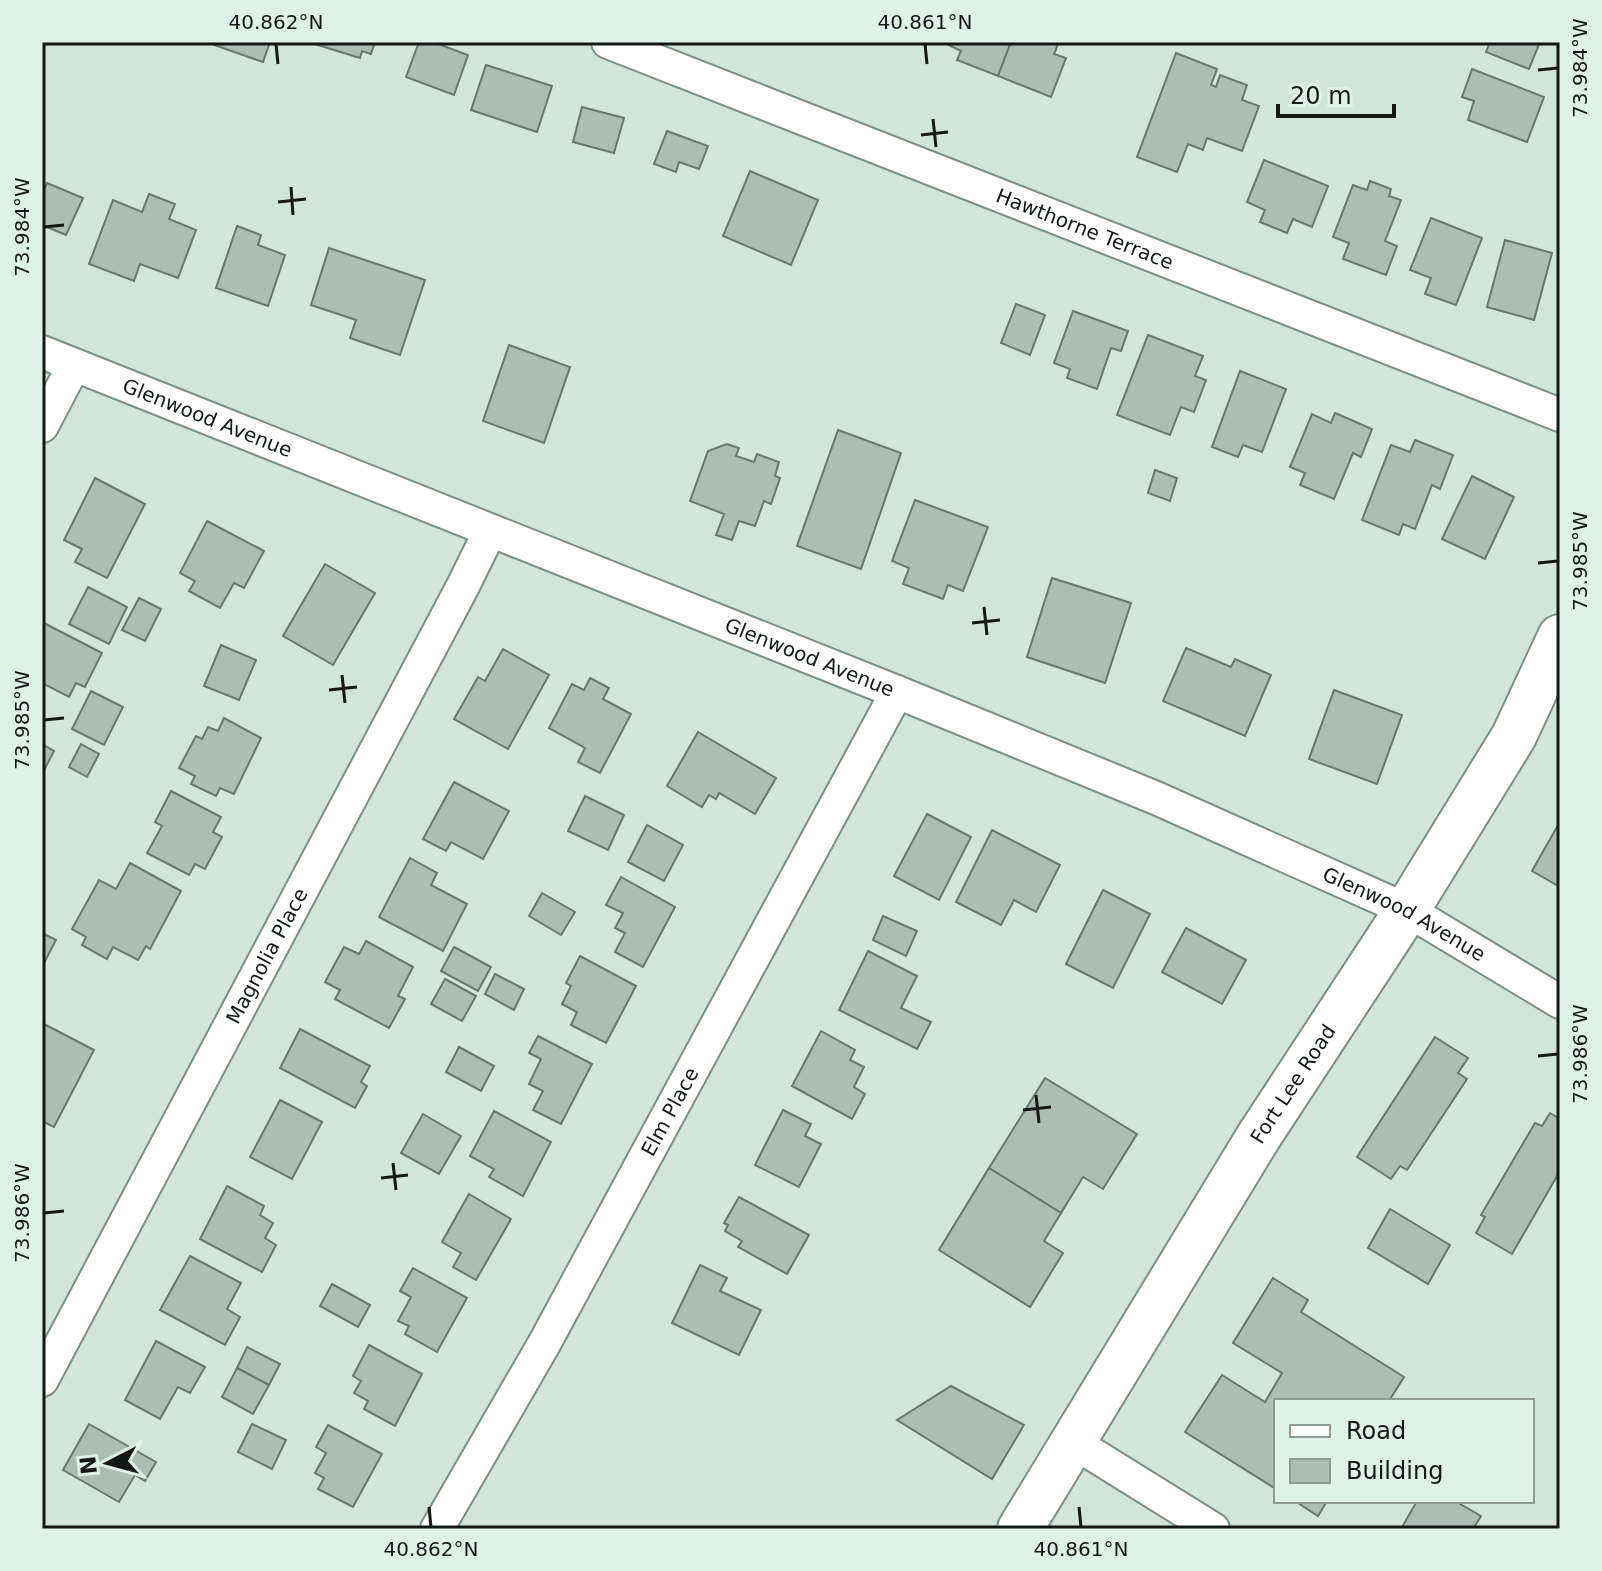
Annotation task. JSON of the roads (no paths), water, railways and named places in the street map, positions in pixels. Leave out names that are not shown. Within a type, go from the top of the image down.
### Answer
[{"type":"main road","name":"Fort Lee Road","points":[[1020,1529],[1259,1136],[1407,910],[1514,736],[1560,637]]},
{"type":"street","name":"Hawthorne Terrace","points":[[608,42],[1560,415]]},
{"type":"street","name":"Glenwood Avenue","points":[[42,352],[1156,798],[1407,910],[1560,1002]]},
{"type":"street","points":[[42,426],[74,365]]},
{"type":"street","name":"Magnolia Place","points":[[42,1380],[490,531]]},
{"type":"street","name":"Elm Place","points":[[437,1529],[551,1330],[897,692]]},
{"type":"street","points":[[1073,1442],[1213,1529]]}]
